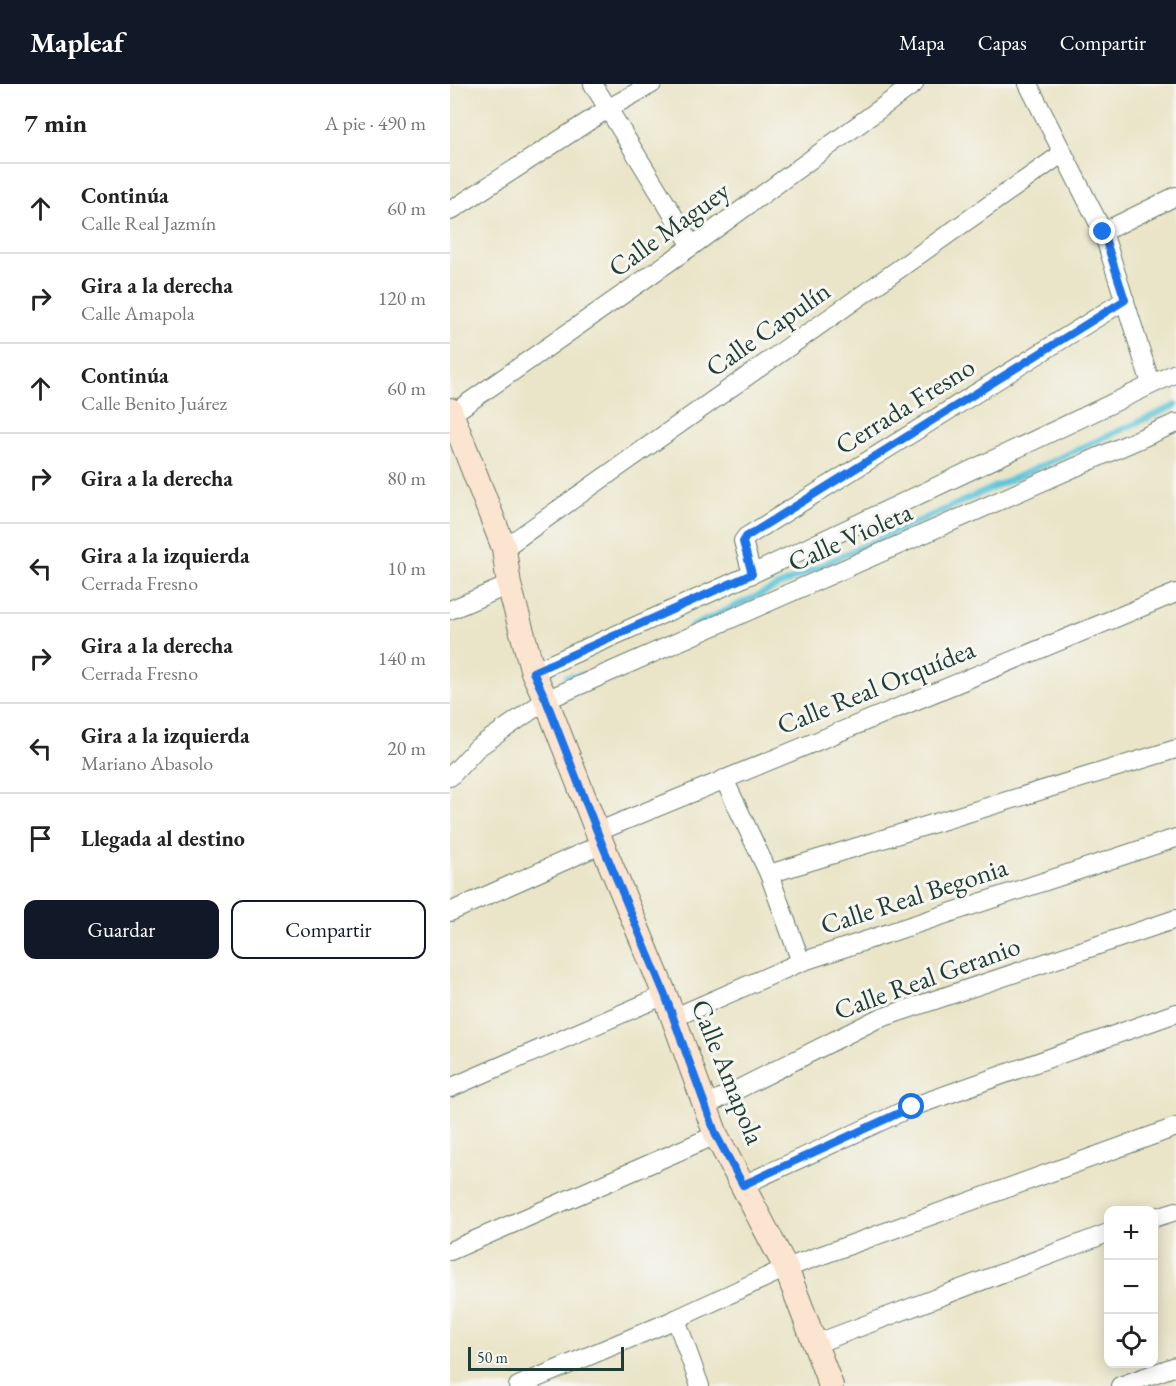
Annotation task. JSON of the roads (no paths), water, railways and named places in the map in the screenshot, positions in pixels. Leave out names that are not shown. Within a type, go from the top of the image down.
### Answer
[{"type":"street","points":[[593,84],[692,246]]},
{"type":"street","points":[[450,211],[609,108],[652,84]]},
{"type":"street","name":"Calle Maguey","points":[[451,412],[692,246],[914,84]]},
{"type":"street","points":[[1028,84],[1103,232],[1150,384]]},
{"type":"street","name":"Calle Capulín","points":[[504,548],[1063,153]]},
{"type":"street","points":[[1103,232],[1176,196]]},
{"type":"street","name":"Cerrada Fresno","points":[[752,574],[743,542],[746,537],[1125,300]]},
{"type":"street","points":[[533,672],[633,645],[752,574],[1176,373]]},
{"type":"street","name":"Calle Amapola","points":[[451,412],[504,548],[509,585],[533,672],[665,995],[716,1135],[786,1268],[831,1386]]},
{"type":"street","name":"Calle Violeta","points":[[450,777],[477,748],[546,700],[633,645],[1175,428]]},
{"type":"street","points":[[450,610],[509,585]]},
{"type":"street","name":"Calle Real Orquídea","points":[[450,912],[724,779],[1176,593]]},
{"type":"street","points":[[769,874],[1176,749]]},
{"type":"street","points":[[724,779],[769,874],[801,962]]},
{"type":"street","name":"Calle Real Begonia","points":[[673,1018],[801,962],[1176,838]]},
{"type":"street","name":"Calle Real Geranio","points":[[705,1106],[874,1020],[1176,919]]},
{"type":"street","points":[[450,1088],[665,995]]},
{"type":"street","points":[[743,1185],[912,1107],[1176,1013]]},
{"type":"street","points":[[518,1386],[560,1378],[676,1319],[786,1268],[1176,1127]]},
{"type":"street","points":[[450,1251],[716,1135]]},
{"type":"street","points":[[1158,1217],[1176,1211]]},
{"type":"street","points":[[815,1344],[1104,1235]]},
{"type":"street","points":[[676,1319],[700,1386]]},
{"type":"street","points":[[1120,1386],[1176,1366]]},
{"type":"waterway","points":[[691,627],[848,553],[1176,405]]},
{"type":"waterway","points":[[567,677],[586,675]]}]
